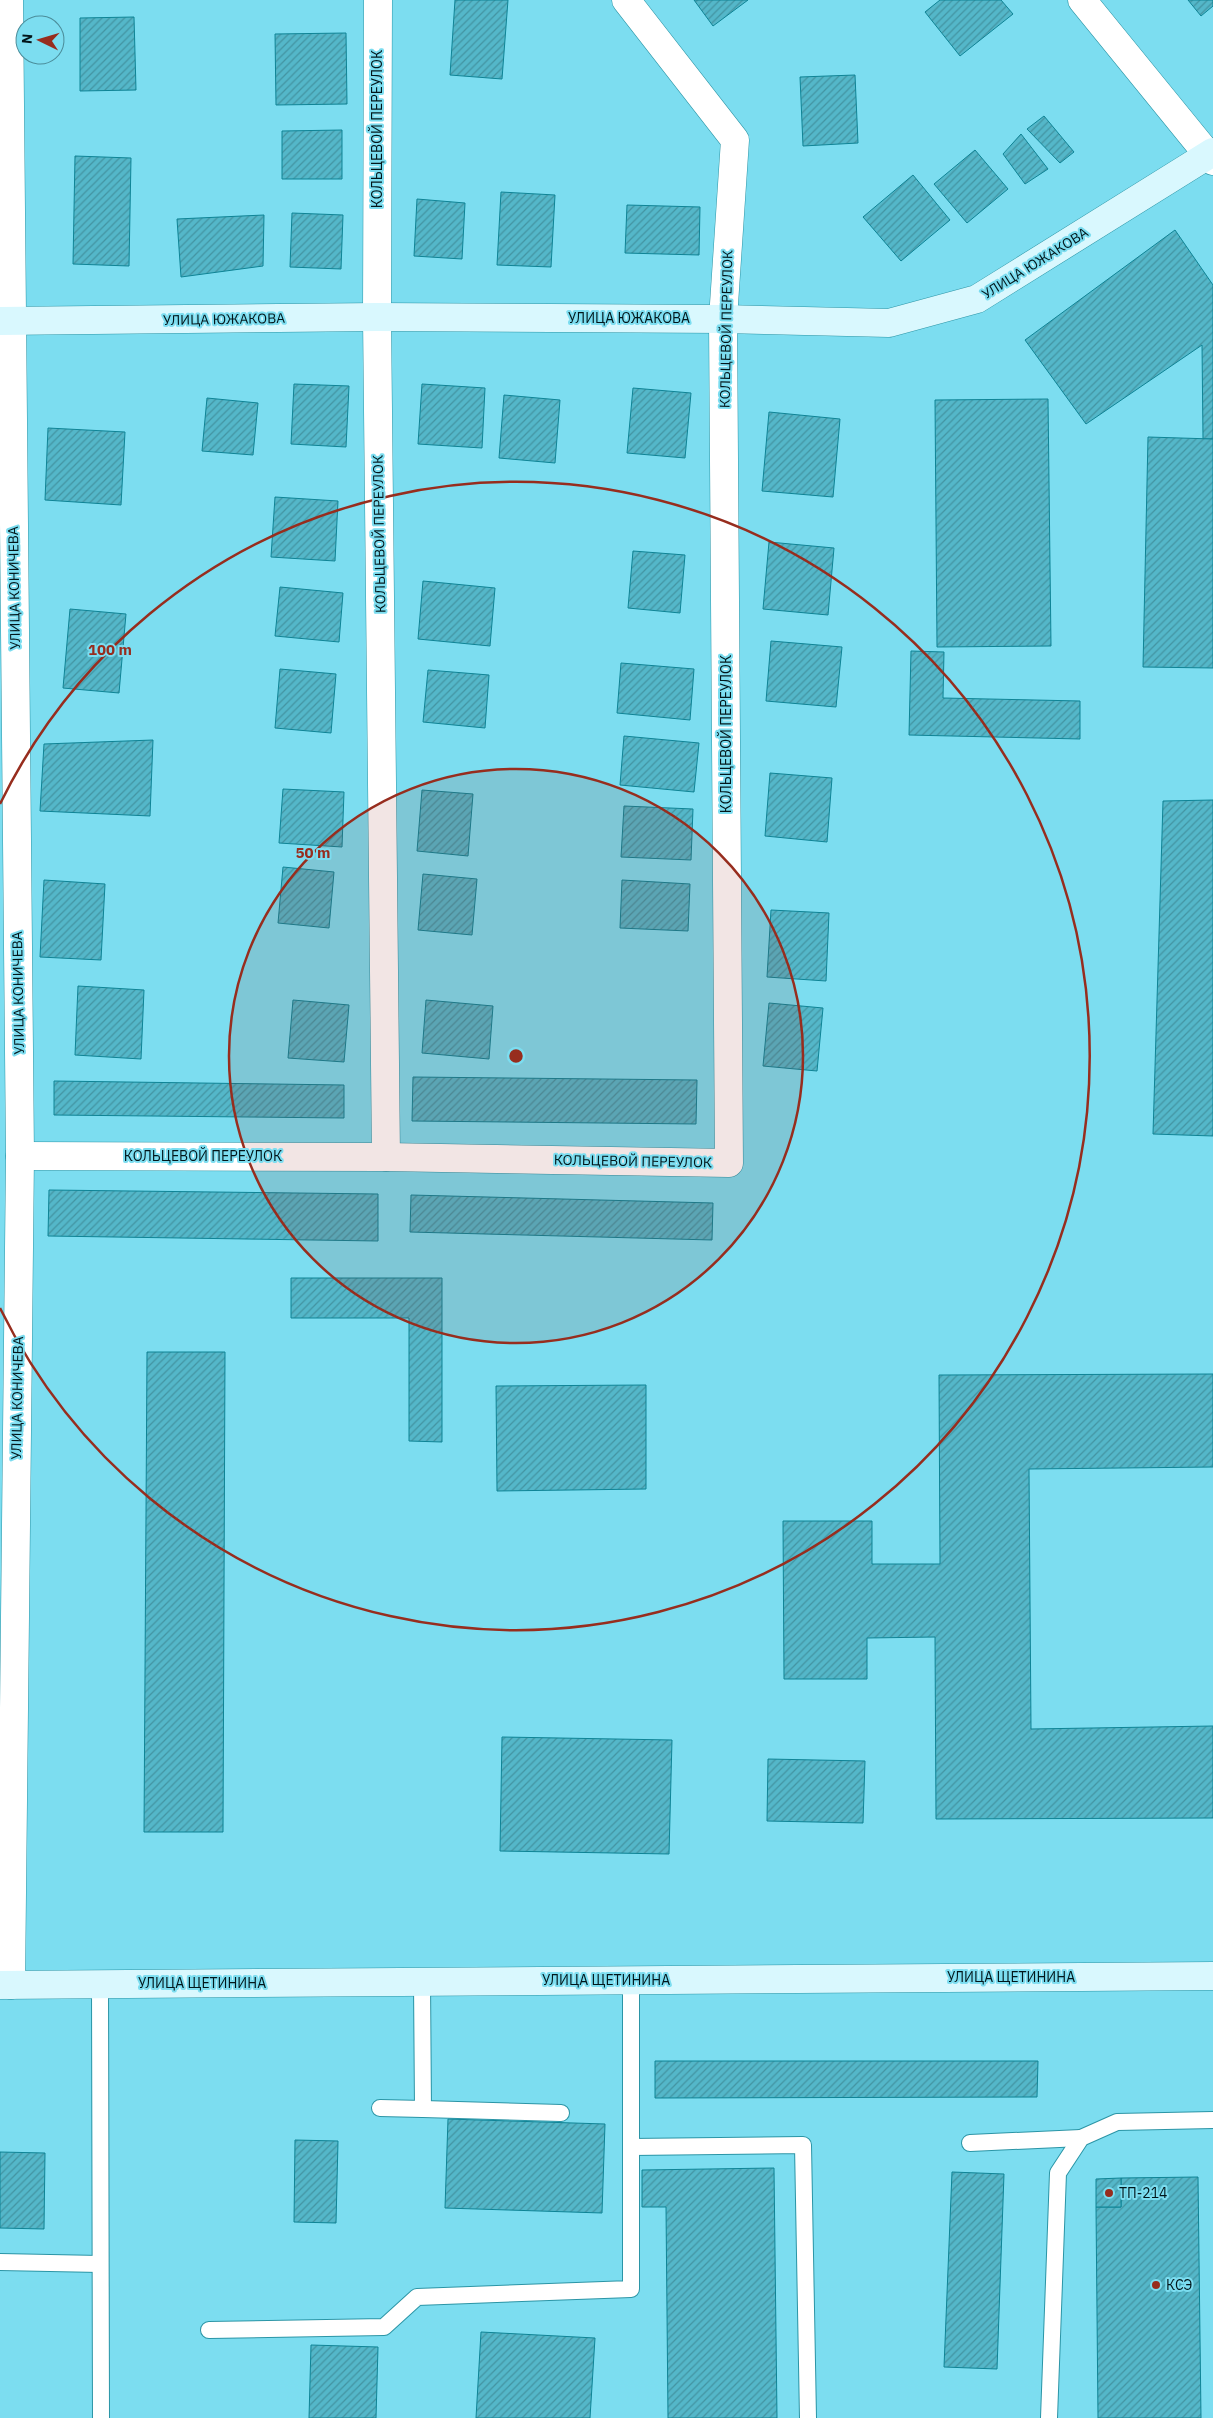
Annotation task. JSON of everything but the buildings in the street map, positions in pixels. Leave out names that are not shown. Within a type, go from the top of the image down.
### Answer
[{"type":"street","name":"УЛИЦА КОНИЧЕВА","points":[[5,1985],[9,1253],[20,1156],[6,321],[9,0]]},
{"type":"street","name":"КОЛЬЦЕВОЙ ПЕРЕУЛОК","points":[[378,0],[377,317],[386,1157]]},
{"type":"street","name":"КОЛЬЦЕВОЙ ПЕРЕУЛОК","points":[[20,1156],[386,1157],[729,1163],[724,319],[735,140],[626,0]]},
{"type":"street","points":[[1082,0],[1212,156]]},
{"type":"street","name":"УЛИЦА ЮЖАКОВА","points":[[6,321],[377,317],[724,319],[889,323],[978,299],[1212,156]]},
{"type":"street","name":"УЛИЦА ЩЕТИНИНА","points":[[5,1985],[1213,1976]]},
{"type":"lane","points":[[209,2330],[384,2327],[417,2297],[631,2289],[631,1980]]},
{"type":"lane","points":[[422,1982],[423,2109]]},
{"type":"lane","points":[[100,1984],[101,2418]]},
{"type":"lane","points":[[380,2108],[561,2114]]},
{"type":"lane","points":[[970,2143],[1081,2138],[1117,2122],[1213,2120]]},
{"type":"lane","points":[[1049,2418],[1058,2173],[1081,2138]]},
{"type":"lane","points":[[631,2147],[803,2145],[808,2418]]},
{"type":"lane","points":[[0,2262],[100,2264]]},
{"type":"place","name":"ТП-214","points":[[1109,2193]]},
{"type":"place","name":"КСЭ","points":[[1156,2285]]}]
